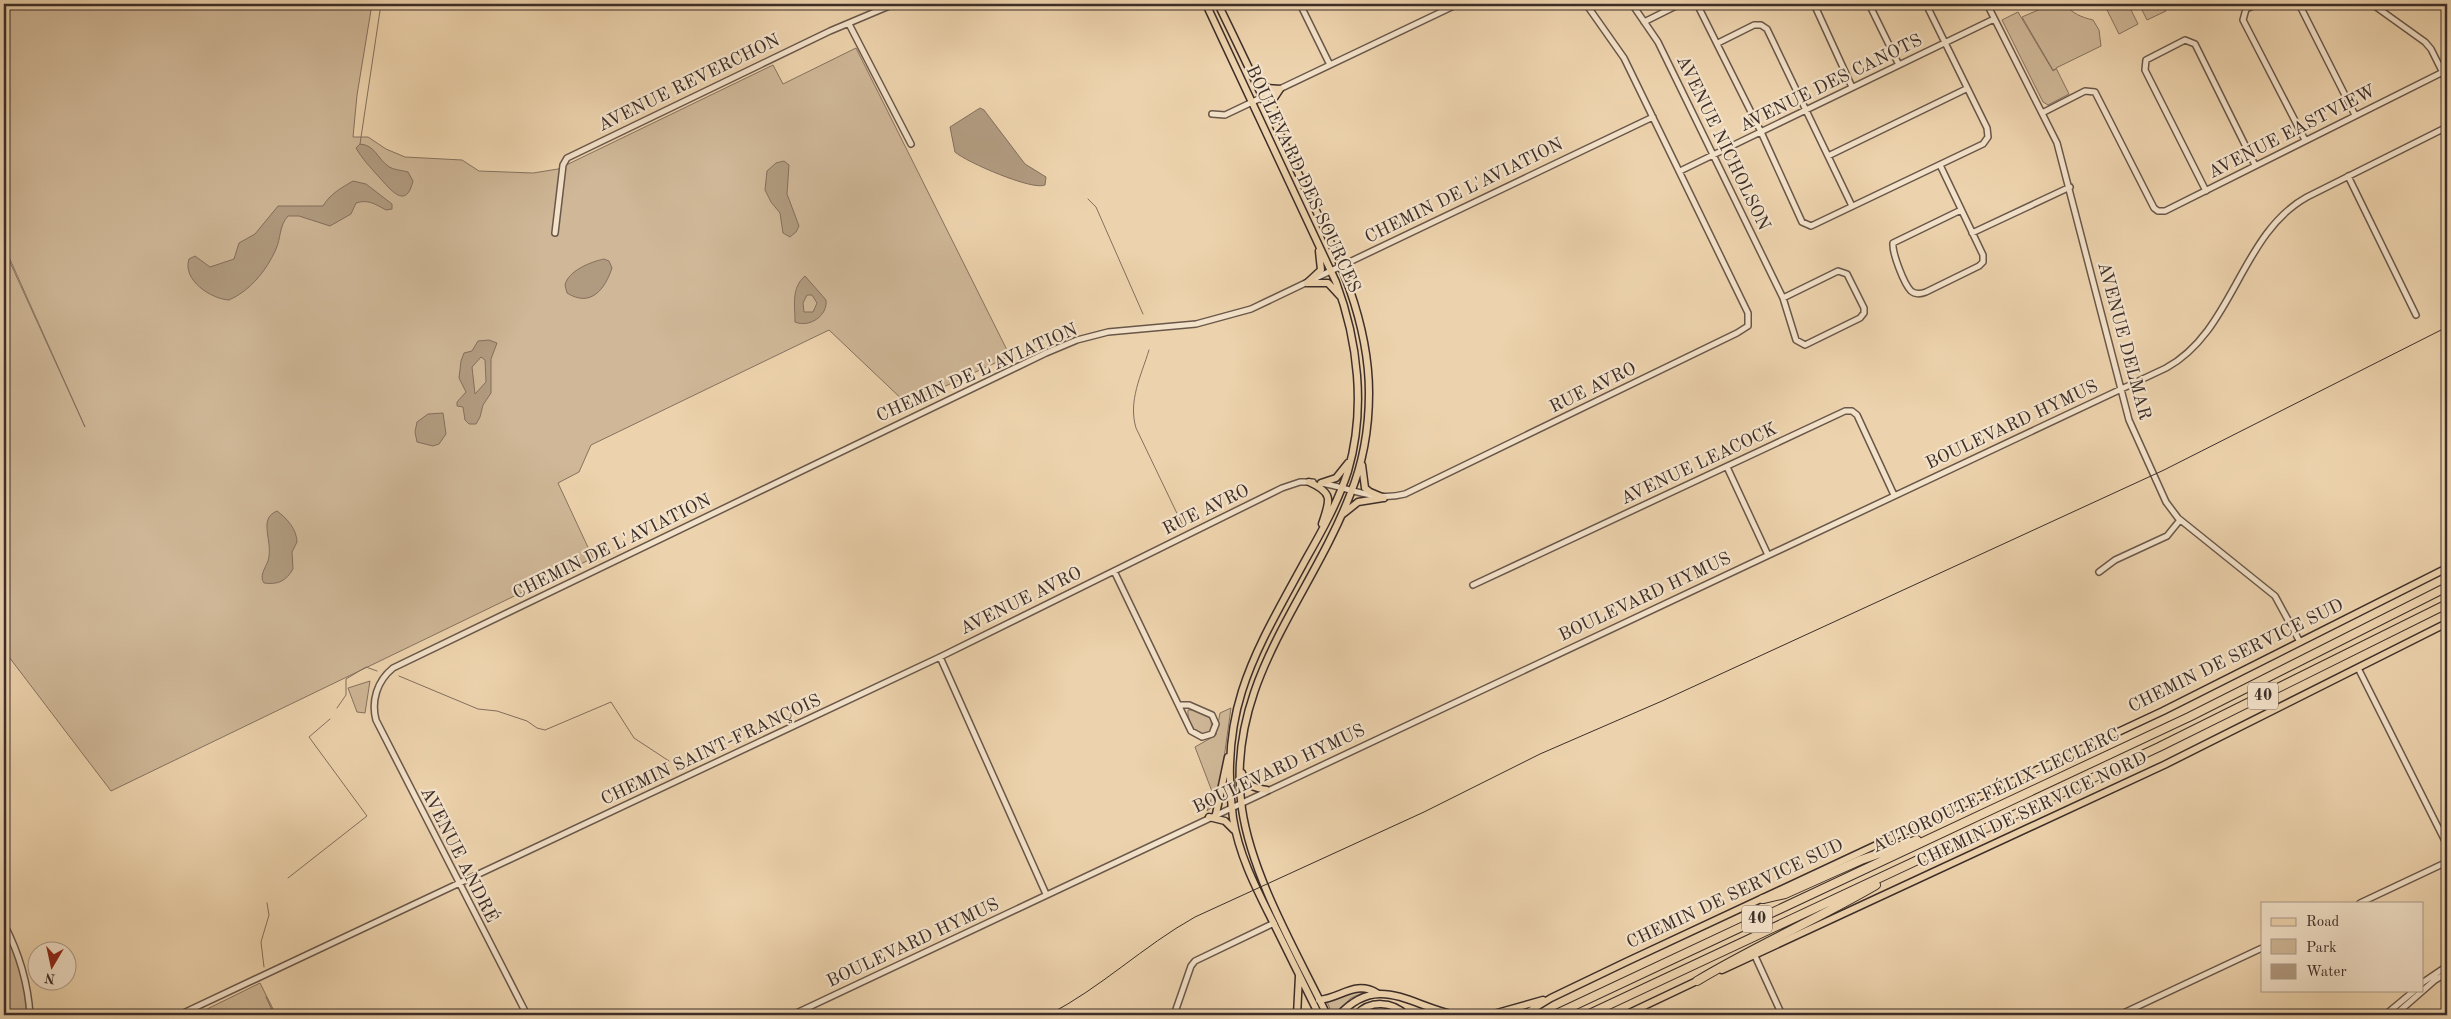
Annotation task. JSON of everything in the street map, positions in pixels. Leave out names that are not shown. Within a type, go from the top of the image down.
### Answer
[{"type":"highway","name":"AUTOROUTE FÉLIX-LECLERC","points":[[1554,1015],[2190,716],[2447,587]]},
{"type":"highway","name":"AUTOROUTE FÉLIX-LECLERC","points":[[1587,1015],[2226,715],[2447,604]]},
{"type":"highway","points":[[1763,898],[1785,894],[1861,860],[1961,824]]},
{"type":"highway","points":[[1696,981],[1741,954],[1834,910],[1915,862]]},
{"type":"main road","name":"BOULEVARD DES SOURCES","points":[[1206,4],[1332,271],[1342,299],[1354,345],[1357,382],[1355,435],[1350,460],[1341,488],[1312,549],[1249,668],[1237,704],[1232,744],[1232,806],[1236,833],[1253,882],[1319,1015]]},
{"type":"main road","name":"BOULEVARD DES SOURCES","points":[[1218,4],[1341,266],[1362,326],[1368,362],[1368,408],[1362,454],[1351,492],[1324,553],[1260,671],[1247,716],[1240,770],[1241,802],[1256,861],[1327,1015]]},
{"type":"main road","points":[[1249,69],[1265,86],[1280,89],[1272,101],[1278,130]]},
{"type":"main road","points":[[1307,283],[1318,274],[1321,268],[1316,239]]},
{"type":"main road","points":[[1307,283],[1328,283],[1342,299]]},
{"type":"main road","points":[[1362,454],[1364,487],[1384,498]]},
{"type":"main road","points":[[1321,483],[1336,478],[1350,460]]},
{"type":"main road","points":[[1309,482],[1324,489],[1329,501],[1312,549]]},
{"type":"main road","points":[[1340,517],[1358,502],[1384,498]]},
{"type":"main road","name":"CHEMIN DE SERVICE SUD","points":[[1523,1015],[1551,998],[2163,711],[2447,568]]},
{"type":"main road","name":"CHEMIN DE SERVICE NORD","points":[[1625,1015],[2164,765],[2447,624]]},
{"type":"main road","points":[[1216,814],[1232,744]]},
{"type":"main road","points":[[1240,770],[1249,785],[1267,790]]},
{"type":"main road","points":[[1209,817],[1228,822],[1236,833]]},
{"type":"main road","points":[[1297,1015],[1300,975]]},
{"type":"main road","points":[[1319,1000],[1358,988],[1369,988],[1378,993]]},
{"type":"main road","points":[[1339,1015],[1357,999],[1378,993],[1389,994],[1455,1015]]},
{"type":"main road","points":[[1490,1015],[1551,998]]},
{"type":"main road","points":[[1356,1015],[1369,1006],[1381,1004],[1395,1007],[1406,1015]]},
{"type":"street","name":"AVENUE REVERCHON","points":[[555,233],[563,165],[567,158],[825,33],[894,4]]},
{"type":"street","points":[[1300,4],[1330,65]]},
{"type":"street","points":[[1212,114],[1224,115],[1458,4]]},
{"type":"street","name":"RUE AVRO","points":[[1114,571],[1282,488],[1309,482],[1321,483],[1351,492],[1384,498],[1412,491],[1748,326],[1748,313],[1624,58],[1586,4]]},
{"type":"street","name":"AVENUE NICHOLSON","points":[[1632,4],[1658,42],[1783,298],[1796,340],[1805,345],[1860,318],[1864,314],[1864,308],[1847,274],[1843,271],[1838,271],[1783,298]]},
{"type":"street","points":[[1644,22],[1680,4]]},
{"type":"street","points":[[1697,4],[1718,42],[1802,222],[1811,226],[1983,144],[1988,137],[1987,128],[1966,89],[1926,4]]},
{"type":"street","points":[[1814,4],[1852,87]]},
{"type":"street","points":[[1869,4],[1899,65]]},
{"type":"street","name":"AVENUE DELMAR","points":[[1986,4],[2057,143],[2070,187],[2130,424],[2168,506],[2180,520],[2275,596],[2300,642]]},
{"type":"street","points":[[2257,4],[2246,9],[2243,20],[2305,140]]},
{"type":"street","points":[[2299,4],[2355,115]]},
{"type":"street","points":[[2372,4],[2425,42],[2431,49],[2447,81]]},
{"type":"street","name":"AVENUE DES CANOTS","points":[[1680,171],[1994,19]]},
{"type":"street","points":[[849,24],[911,144]]},
{"type":"street","points":[[1718,42],[1754,25],[1761,25],[1767,29],[1852,206]]},
{"type":"street","points":[[2206,191],[2145,70],[2146,60],[2162,51],[2184,40],[2195,44],[2256,165]]},
{"type":"street","name":"AVENUE EASTVIEW","points":[[2042,113],[2085,91],[2095,92],[2154,208],[2158,211],[2165,211],[2443,72]]},
{"type":"street","points":[[1828,156],[1966,89]]},
{"type":"street","name":"CHEMIN DE L'AVIATION","points":[[374,704],[382,680],[399,664],[1046,352],[1085,338],[1118,330],[1186,325],[1225,317],[1266,303],[1653,117]]},
{"type":"street","name":"BOULEVARD HYMUS","points":[[792,1015],[2173,364],[2190,351],[2207,331],[2278,219],[2300,201],[2447,128]]},
{"type":"street","points":[[1940,165],[1983,255],[1983,262],[1979,266],[1926,292],[1918,294],[1911,290],[1892,252],[1893,243],[1961,210]]},
{"type":"street","points":[[2348,176],[2416,315]]},
{"type":"street","points":[[1972,232],[2070,187]]},
{"type":"street","name":"AVENUE LEACOCK","points":[[1473,585],[1845,411],[1852,411],[1857,415],[1894,495]]},
{"type":"street","points":[[1726,467],[1768,555]]},
{"type":"street","points":[[2099,572],[2115,560],[2167,536],[2180,520]]},
{"type":"street","points":[[1114,571],[1193,734],[1204,738],[1212,734],[1216,724],[1212,715],[1186,705],[1179,705]]},
{"type":"street","name":"AVENUE AVRO","points":[[940,657],[1114,571]]},
{"type":"street","points":[[940,657],[1046,894]]},
{"type":"street","name":"CHEMIN SAINT-FRANÇOIS","points":[[179,1015],[940,657]]},
{"type":"street","points":[[2358,668],[2447,845]]},
{"type":"street","name":"AVENUE ANDRÉ","points":[[374,704],[377,724],[527,1015]]},
{"type":"street","points":[[2362,902],[2447,862]]},
{"type":"street","points":[[1174,1015],[1191,966],[1195,961],[1274,923]]},
{"type":"street","points":[[4,924],[17,950],[24,974],[30,1015]]},
{"type":"street","points":[[2119,1015],[2261,948]]},
{"type":"street","points":[[1755,956],[1782,1015]]},
{"type":"street","points":[[2424,983],[2447,966]]},
{"type":"street","points":[[2424,990],[2447,973]]},
{"type":"street","points":[[2385,1015],[2412,992]]},
{"type":"street","points":[[2395,1015],[2421,992]]},
{"type":"green space","points":[[4,4],[372,4],[357,95],[353,137],[368,137],[386,149],[405,157],[462,160],[479,171],[533,173],[558,169],[773,65],[783,84],[856,48],[1010,356],[907,404],[829,330],[591,445],[579,472],[558,483],[593,558],[111,791],[6,653],[4,654],[4,249],[85,427],[4,246]]},
{"type":"green space","points":[[2052,4],[2065,4],[2078,15],[2093,20],[2099,30],[2101,46],[2056,68],[2069,94],[2048,105],[2043,102],[2002,20],[2018,12],[2053,71],[2056,69],[2053,70],[2022,17]]},
{"type":"green space","points":[[2119,4],[2128,4],[2138,24],[2119,34],[2107,10]]},
{"type":"green space","points":[[2139,4],[2162,4],[2166,11],[2147,20]]},
{"type":"green space","points":[[370,681],[365,713],[357,712],[348,688]]},
{"type":"green space","points":[[1231,708],[1219,794],[1215,805],[1207,811],[1213,794],[1195,747],[1216,735],[1220,713]]},
{"type":"green space","points":[[1188,710],[1199,711],[1208,715],[1211,723],[1209,734],[1199,735],[1197,733],[1189,720]]},
{"type":"green space","points":[[4,924],[17,950],[30,1015],[4,1015]]},
{"type":"green space","points":[[260,983],[276,1015],[194,1015],[199,1013]]},
{"type":"green space","points":[[1367,991],[1351,998],[1333,1015],[1327,1002],[1351,993]]},
{"type":"water","points":[[980,108],[984,110],[1025,164],[1046,177],[1045,185],[1038,186],[1014,180],[985,168],[955,152],[950,127]]},
{"type":"water","points":[[360,144],[373,149],[384,163],[390,167],[408,172],[413,181],[406,195],[398,195],[383,182],[359,153],[356,148]]},
{"type":"water","points":[[784,161],[789,165],[787,194],[799,226],[790,237],[783,233],[780,213],[771,202],[765,190],[767,171],[776,163]]},
{"type":"water","points":[[353,181],[366,184],[392,204],[392,209],[386,210],[368,202],[356,203],[351,214],[330,226],[299,216],[288,216],[283,224],[278,245],[268,265],[251,285],[229,300],[214,296],[194,281],[188,267],[189,259],[195,256],[210,267],[234,259],[239,243],[255,234],[278,206],[323,206],[332,195]]},
{"type":"water","points":[[604,259],[609,261],[612,268],[605,283],[596,294],[583,298],[567,293],[565,285],[570,275],[592,262]]},
{"type":"water","points":[[805,276],[826,300],[826,306],[821,316],[806,323],[795,322],[795,297]],"holes":[[[807,295],[812,295],[817,303],[813,312],[804,312],[803,303]]]},
{"type":"water","points":[[489,340],[497,343],[491,359],[491,393],[483,405],[476,424],[469,424],[465,420],[463,407],[457,406],[457,402],[466,392],[459,378],[464,353],[472,351],[478,341]],"holes":[[[481,357],[485,360],[486,382],[475,394],[472,367]]]},
{"type":"water","points":[[443,413],[446,434],[439,444],[433,446],[417,442],[415,432],[417,422],[428,414]]},
{"type":"water","points":[[277,511],[291,525],[297,538],[292,552],[293,569],[281,581],[264,583],[262,575],[269,553],[268,519]]},
{"type":"waterway","points":[[360,144],[381,4]]},
{"type":"waterway","points":[[1088,199],[1096,207],[1143,314]]},
{"type":"waterway","points":[[1149,350],[1134,398],[1134,418],[1136,428],[1184,528]]},
{"type":"waterway","points":[[337,708],[346,695],[346,679],[366,667],[377,671]]},
{"type":"waterway","points":[[399,676],[478,709],[497,711],[527,721],[537,728],[545,730],[611,702],[634,738],[669,761]]},
{"type":"waterway","points":[[288,878],[367,816],[309,737],[330,719]]},
{"type":"waterway","points":[[264,967],[261,942],[269,915],[267,903]]},
{"type":"waterway","points":[[266,997],[273,1012],[269,1015]]},
{"type":"tram line","points":[[1048,1015],[1086,992],[1176,928],[1195,917],[1424,812],[1540,754],[1662,701],[2164,470],[2447,327]]}]
